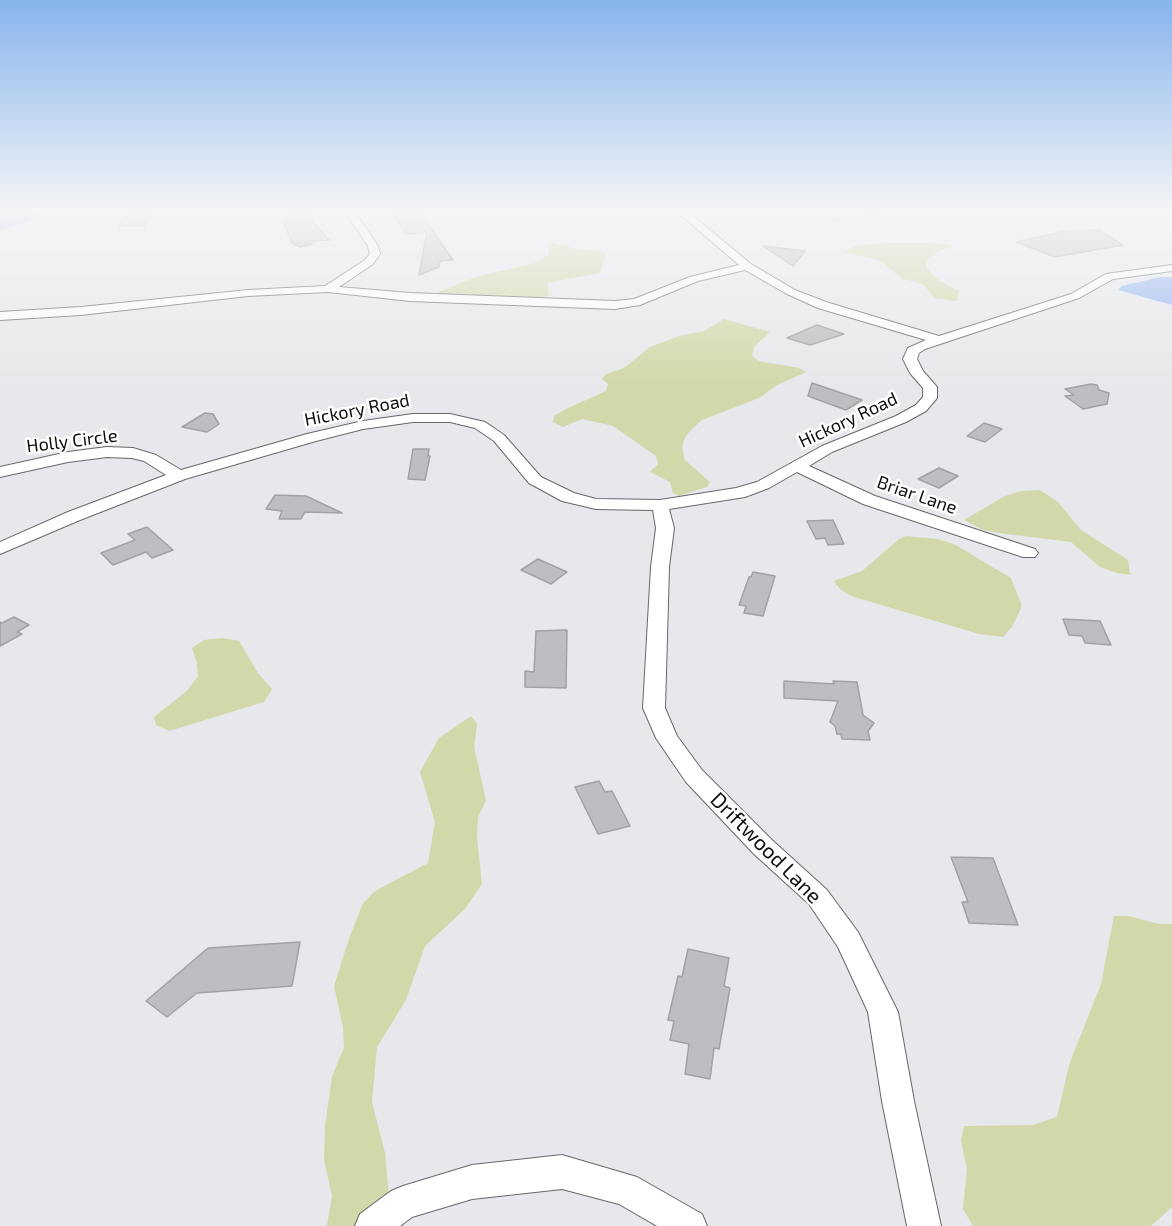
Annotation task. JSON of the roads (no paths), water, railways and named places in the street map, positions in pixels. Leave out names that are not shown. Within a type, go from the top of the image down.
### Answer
[{"type":"street","points":[[328,289],[360,268]]},
{"type":"street","points":[[0,316],[81,312],[248,293],[328,289],[432,298],[615,305],[636,302],[694,279],[738,268]]},
{"type":"street","points":[[751,268],[791,292],[822,305],[936,339],[1075,296],[1110,276],[1151,268]]},
{"type":"street","name":"Hickory Road","points":[[0,549],[74,516],[179,476],[312,437],[363,425],[413,418],[450,418],[480,425],[499,438],[535,480],[568,497],[596,504],[660,505],[739,493],[764,484],[827,449],[901,419],[921,408],[930,398],[930,387],[917,373],[910,359],[913,351],[936,339]]},
{"type":"street","name":"Holly Circle","points":[[0,472],[68,457],[107,452],[133,453],[150,458],[179,476]]},
{"type":"street","name":"Briar Lane","points":[[797,466],[869,500],[1029,553]]},
{"type":"street","name":"Driftwood Lane","points":[[660,505],[665,528],[660,567],[654,708],[667,738],[694,776],[763,847],[818,897],[848,940],[883,1012],[898,1101],[924,1226]]},
{"type":"street","points":[[372,1226],[403,1203],[472,1182],[562,1172],[626,1189],[690,1226]]},
{"type":"water","points":[[1160,277],[1172,277],[1172,305],[1118,290],[1122,286]]}]
